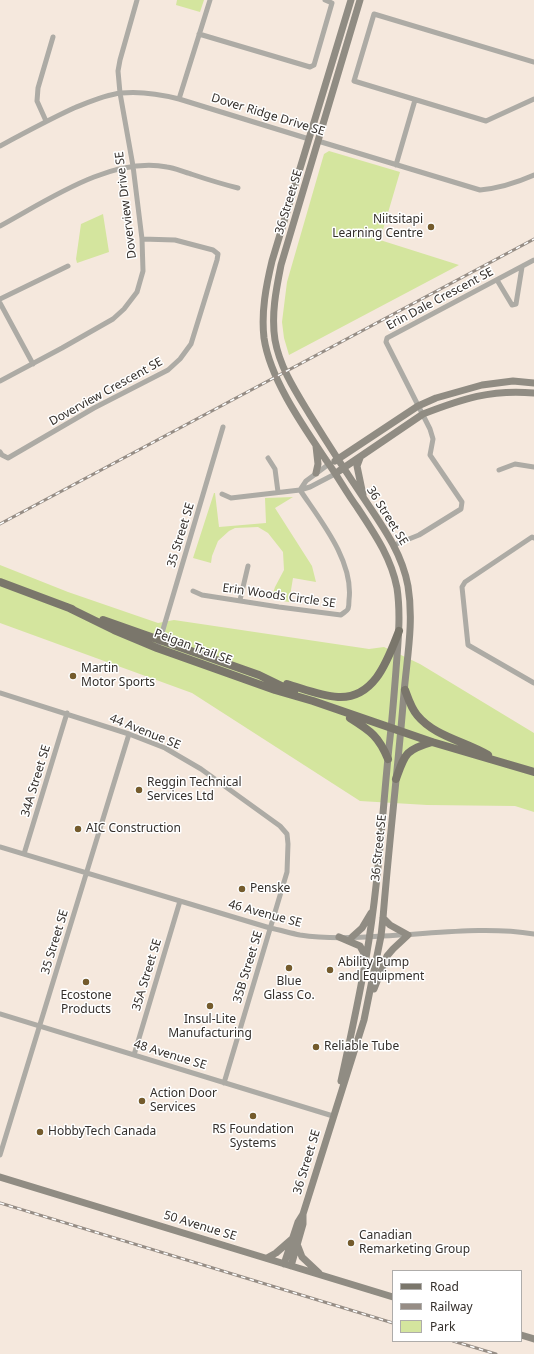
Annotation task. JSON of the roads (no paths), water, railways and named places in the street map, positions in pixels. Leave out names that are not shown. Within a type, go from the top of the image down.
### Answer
[{"type":"main road","name":"Peigan Trail SE","points":[[0,582],[259,675],[313,701]]},
{"type":"main road","name":"Peigan Trail SE","points":[[67,607],[114,630],[157,648],[274,690],[313,701],[432,742],[534,772]]},
{"type":"main road","points":[[259,675],[322,694],[340,697],[352,695],[364,690],[375,681],[385,664],[399,631]]},
{"type":"main road","points":[[405,690],[416,714],[430,727],[441,734],[479,750],[497,761]]},
{"type":"main road","points":[[336,709],[362,725],[378,738],[388,759]]},
{"type":"main road","points":[[396,779],[403,762],[410,751],[416,747],[432,742]]},
{"type":"street","name":"Doverview Drive SE","points":[[0,381],[113,319],[124,309],[137,292],[143,271],[142,239],[133,166],[120,93],[118,71],[137,0]]},
{"type":"street","points":[[179,99],[210,0]]},
{"type":"street","points":[[199,34],[310,67],[314,65],[332,3],[325,0]]},
{"type":"street","name":"36 Street SE","points":[[288,1265],[295,1242],[298,1222],[303,1214],[364,1020],[381,936],[410,648],[410,609],[408,586],[403,567],[394,545],[337,459],[285,371],[275,342],[274,308],[281,265],[360,0]]},
{"type":"street","name":"36 Street SE","points":[[333,1116],[366,957],[373,909],[399,631],[397,588],[393,571],[387,557],[372,530],[316,446],[275,376],[264,340],[263,327],[266,284],[272,260],[351,1]]},
{"type":"street","points":[[534,62],[374,14],[354,81],[486,121],[534,99]]},
{"type":"street","points":[[46,121],[37,101],[38,88],[53,36]]},
{"type":"street","name":"Dover Ridge Drive SE","points":[[0,146],[46,121],[97,99],[120,93],[162,94],[480,190],[498,189],[518,183],[534,175]]},
{"type":"street","points":[[396,165],[415,100]]},
{"type":"street","points":[[0,226],[83,182],[104,173],[144,164],[168,167],[238,188]]},
{"type":"street","name":"Doverview Crescent SE","points":[[0,452],[8,458],[94,408],[168,370],[180,359],[191,344],[218,254],[213,250],[175,240],[142,239]]},
{"type":"street","name":"Erin Dale Crescent SE","points":[[394,545],[419,535],[461,509],[462,502],[430,455],[433,439],[430,429],[386,342],[387,338],[534,260]]},
{"type":"street","points":[[0,299],[68,266]]},
{"type":"street","points":[[497,280],[512,305],[516,304],[522,267]]},
{"type":"street","points":[[0,303],[33,364]]},
{"type":"street","points":[[300,490],[306,481],[316,473],[418,406],[436,398],[482,384],[513,381],[534,383]]},
{"type":"street","points":[[222,494],[231,498],[300,490],[310,487],[344,469],[423,414],[459,400],[481,394],[513,391],[534,393]]},
{"type":"street","name":"35 Street SE","points":[[157,648],[223,427]]},
{"type":"street","points":[[316,446],[318,464],[316,473]]},
{"type":"street","points":[[268,458],[275,469],[278,492]]},
{"type":"street","points":[[360,458],[357,466],[363,497]]},
{"type":"street","points":[[499,470],[515,464],[534,467]]},
{"type":"street","name":"Erin Woods Circle SE","points":[[193,591],[202,595],[341,615],[348,610],[350,594],[344,564],[336,545],[300,490]]},
{"type":"street","points":[[534,538],[532,537],[465,582],[462,587],[468,645],[534,681]]},
{"type":"street","points":[[240,600],[248,566]]},
{"type":"street","name":"44 Avenue SE","points":[[0,693],[67,713],[165,748],[200,769],[280,826],[287,834]]},
{"type":"street","name":"34A Street SE","points":[[24,854],[67,713]]},
{"type":"street","name":"35 Street SE","points":[[0,1155],[129,734]]},
{"type":"street","name":"35B Street SE","points":[[224,1083],[287,872],[287,834]]},
{"type":"street","name":"46 Avenue SE","points":[[0,847],[270,928],[300,935],[369,937],[447,932],[502,931],[534,934]]},
{"type":"street","name":"35A Street SE","points":[[134,1055],[180,901]]},
{"type":"street","points":[[352,937],[362,928],[373,909]]},
{"type":"street","points":[[368,1001],[387,956],[408,935],[390,925],[384,918]]},
{"type":"street","points":[[339,937],[360,946],[366,957]]},
{"type":"street","name":"48 Avenue SE","points":[[0,1014],[333,1116]]},
{"type":"street","name":"50 Avenue SE","points":[[0,1177],[392,1297]]},
{"type":"street","points":[[266,1258],[295,1242],[302,1257],[321,1275]]},
{"type":"street","points":[[522,1335],[534,1339]]},
{"type":"railway","points":[[0,524],[534,239]]},
{"type":"railway","points":[[0,1203],[392,1323]]},
{"type":"railway","points":[[456,1342],[496,1354]]},
{"type":"place","name":"Niitsitapi Learning Centre","points":[[431,227]]},
{"type":"place","name":"Martin Motor Sports","points":[[73,676]]},
{"type":"place","name":"Reggin Technical Services Ltd","points":[[139,790]]},
{"type":"place","name":"AIC Construction","points":[[78,829]]},
{"type":"place","name":"Penske","points":[[242,889]]},
{"type":"place","name":"Blue Glass Co.","points":[[289,968]]},
{"type":"place","name":"Ability Pump and Equipment","points":[[330,970]]},
{"type":"place","name":"Ecostone Products","points":[[86,982]]},
{"type":"place","name":"Insul-Lite Manufacturing","points":[[210,1006]]},
{"type":"place","name":"Reliable Tube","points":[[316,1047]]},
{"type":"place","name":"Action Door Services","points":[[142,1101]]},
{"type":"place","name":"RS Foundation Systems","points":[[253,1116]]},
{"type":"place","name":"HobbyTech Canada","points":[[40,1132]]},
{"type":"place","name":"Canadian Remarketing Group","points":[[351,1243]]}]
